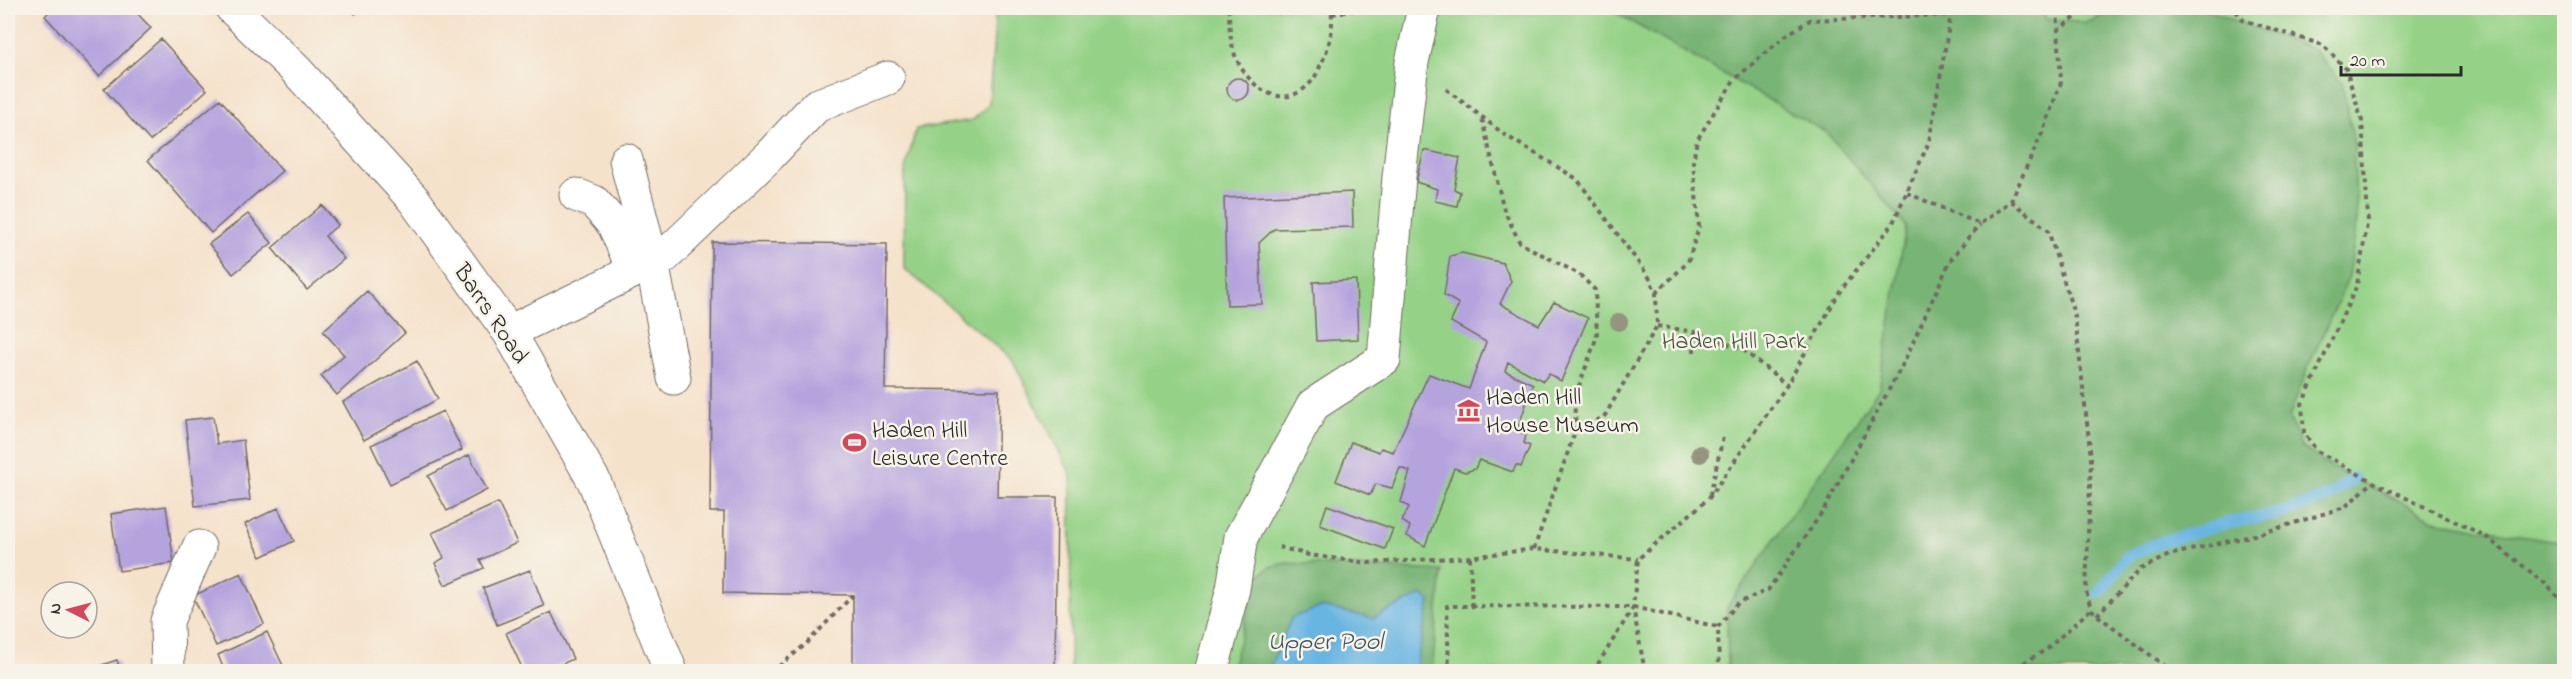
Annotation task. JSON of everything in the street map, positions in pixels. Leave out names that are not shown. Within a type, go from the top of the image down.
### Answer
[{"type":"street","name":"Barrs Road","points":[[232,8],[296,70],[414,200],[509,332],[594,482],[671,672]]},
{"type":"street","points":[[1211,672],[1233,589],[1241,537],[1313,405],[1384,359],[1399,177],[1412,62],[1423,13]]},
{"type":"street","points":[[509,332],[665,256],[769,156],[816,106],[888,78]]},
{"type":"street","points":[[626,160],[643,266],[674,378]]},
{"type":"street","points":[[576,195],[594,202],[614,225],[643,266]]},
{"type":"street","points":[[168,672],[166,621],[199,548]]},
{"type":"path","points":[[1229,8],[1229,29],[1236,57],[1249,80],[1271,96],[1294,96],[1312,81],[1328,49],[1331,8]]},
{"type":"path","points":[[1332,14],[1365,8],[1423,13]]},
{"type":"path","points":[[1645,672],[1633,608],[1638,559],[1709,498],[1787,385],[1840,291],[1892,225],[1929,142],[1952,8]]},
{"type":"path","points":[[1719,672],[1718,627],[1738,603],[1768,590],[1823,511],[1904,362],[1950,261],[1980,224],[2011,201],[2043,131],[2061,82],[2057,8]]},
{"type":"path","points":[[2057,31],[2088,8]]},
{"type":"path","points":[[2227,8],[2238,10],[2243,20],[2323,45],[2346,69],[2362,121],[2368,218],[2356,285],[2302,404],[2304,433],[2317,451],[2373,482],[2485,536],[2546,584],[2565,604]]},
{"type":"path","points":[[1656,293],[1688,261],[1699,227],[1693,162],[1697,140],[1734,80],[1785,36],[1810,20],[1951,15]]},
{"type":"path","points":[[1534,549],[1576,429],[1574,400],[1597,336],[1594,290],[1579,274],[1520,243],[1504,210],[1482,118],[1505,135],[1577,179],[1649,277],[1656,293],[1657,326],[1604,417],[1576,429]]},
{"type":"path","points":[[1906,192],[1980,224]]},
{"type":"path","points":[[2011,201],[2048,230],[2075,317],[2091,458],[2086,591],[2091,609],[2173,672]]},
{"type":"path","points":[[1657,326],[1695,332],[1742,349],[1787,385]]},
{"type":"path","points":[[1694,352],[1695,332]]},
{"type":"path","points":[[1709,498],[1723,437]]},
{"type":"path","points":[[2097,615],[2141,569],[2169,555],[2259,534],[2345,507],[2373,482]]},
{"type":"path","points":[[1241,537],[1309,555],[1368,563],[1470,557],[1534,549],[1638,559]]},
{"type":"path","points":[[1470,557],[1472,606]]},
{"type":"path","points":[[772,672],[806,644],[854,594]]},
{"type":"path","points":[[1449,672],[1447,606],[1633,608],[1718,627]]},
{"type":"path","points":[[1593,672],[1633,608]]},
{"type":"path","points":[[2008,672],[2048,649],[2091,609]]},
{"type":"green space","name":"Haden Hill Park","points":[[996,8],[2564,8],[2564,671],[1070,671],[1071,475],[1013,361],[904,268],[905,170],[916,129],[973,120],[989,104]]},
{"type":"green space","points":[[1607,8],[2045,8],[2045,19],[2086,23],[2121,8],[2201,8],[2313,49],[2342,82],[2353,138],[2357,219],[2349,277],[2310,363],[2289,417],[2301,446],[2333,468],[2440,522],[2564,542],[2564,671],[1728,671],[1727,607],[1879,389],[1906,226],[1827,133]]},
{"type":"green space","points":[[1286,563],[1442,571],[1432,671],[1231,672],[1257,577],[1270,567]]},
{"type":"water","name":"Upper Pool","points":[[1421,595],[1430,601],[1415,671],[1268,671],[1292,617],[1322,607],[1373,618]]},
{"type":"building","points":[[53,8],[132,8],[151,28],[99,76],[45,16]]},
{"type":"building","points":[[350,8],[363,8],[355,14]]},
{"type":"building","points":[[161,39],[207,90],[150,141],[104,89]]},
{"type":"building","points":[[1238,78],[1248,85],[1249,89],[1242,99],[1238,100],[1228,93],[1227,89],[1234,79]]},
{"type":"building","points":[[220,99],[282,171],[211,233],[148,160]]},
{"type":"building","points":[[1424,150],[1460,158],[1454,189],[1460,192],[1457,206],[1435,201],[1437,189],[1416,182]]},
{"type":"building","points":[[1352,192],[1353,227],[1274,229],[1259,243],[1262,304],[1227,305],[1224,198]]},
{"type":"building","points":[[322,205],[338,225],[325,236],[344,259],[307,290],[272,248]]},
{"type":"building","points":[[248,214],[272,243],[233,274],[209,244]]},
{"type":"building","name":"Haden Hill Leisure Centre","points":[[712,242],[887,244],[885,389],[999,390],[997,497],[1057,497],[1055,672],[853,672],[853,595],[723,593],[724,512],[710,512]]},
{"type":"building","name":"Haden Hill House Museum","points":[[1462,253],[1503,263],[1511,281],[1500,304],[1539,325],[1554,302],[1588,318],[1561,381],[1549,374],[1543,381],[1508,362],[1505,371],[1533,384],[1517,431],[1526,435],[1524,443],[1530,446],[1521,467],[1516,465],[1513,472],[1479,460],[1475,469],[1465,472],[1454,468],[1425,546],[1407,536],[1410,526],[1402,521],[1409,507],[1401,502],[1410,471],[1400,468],[1392,488],[1376,484],[1370,495],[1336,481],[1351,442],[1379,452],[1381,448],[1393,452],[1429,374],[1469,389],[1486,342],[1451,322],[1459,304],[1444,295],[1450,256]]},
{"type":"building","points":[[1356,280],[1358,339],[1316,341],[1313,282]]},
{"type":"building","points":[[367,291],[405,333],[337,395],[321,376],[344,355],[323,331]]},
{"type":"building","points":[[417,361],[438,399],[364,440],[343,402]]},
{"type":"building","points":[[443,411],[462,450],[390,484],[371,445]]},
{"type":"building","points":[[213,417],[217,444],[243,440],[250,500],[195,506],[185,420]]},
{"type":"building","points":[[469,455],[487,490],[447,511],[428,476]]},
{"type":"building","points":[[498,503],[517,543],[480,560],[484,568],[445,585],[435,563],[444,558],[432,533]]},
{"type":"building","points":[[1327,505],[1393,529],[1385,549],[1320,525]]},
{"type":"building","points":[[166,506],[174,563],[119,571],[111,514]]},
{"type":"building","points":[[278,508],[294,541],[261,557],[245,524]]},
{"type":"building","points":[[530,570],[544,606],[497,625],[483,588]]},
{"type":"building","points":[[241,573],[264,624],[216,646],[193,596]]},
{"type":"building","points":[[551,612],[573,659],[545,672],[524,672],[506,633]]},
{"type":"building","points":[[267,632],[286,672],[225,672],[218,655]]},
{"type":"building","points":[[117,660],[121,672],[88,672],[87,670]]},
{"type":"waterway","points":[[2099,593],[2128,556],[2156,544],[2223,524],[2282,513],[2329,496],[2354,478]]},
{"type":"place","name":"Haden Hill House Museum","points":[[1468,410]]},
{"type":"place","name":"Haden Hill Leisure Centre","points":[[854,443]]}]
